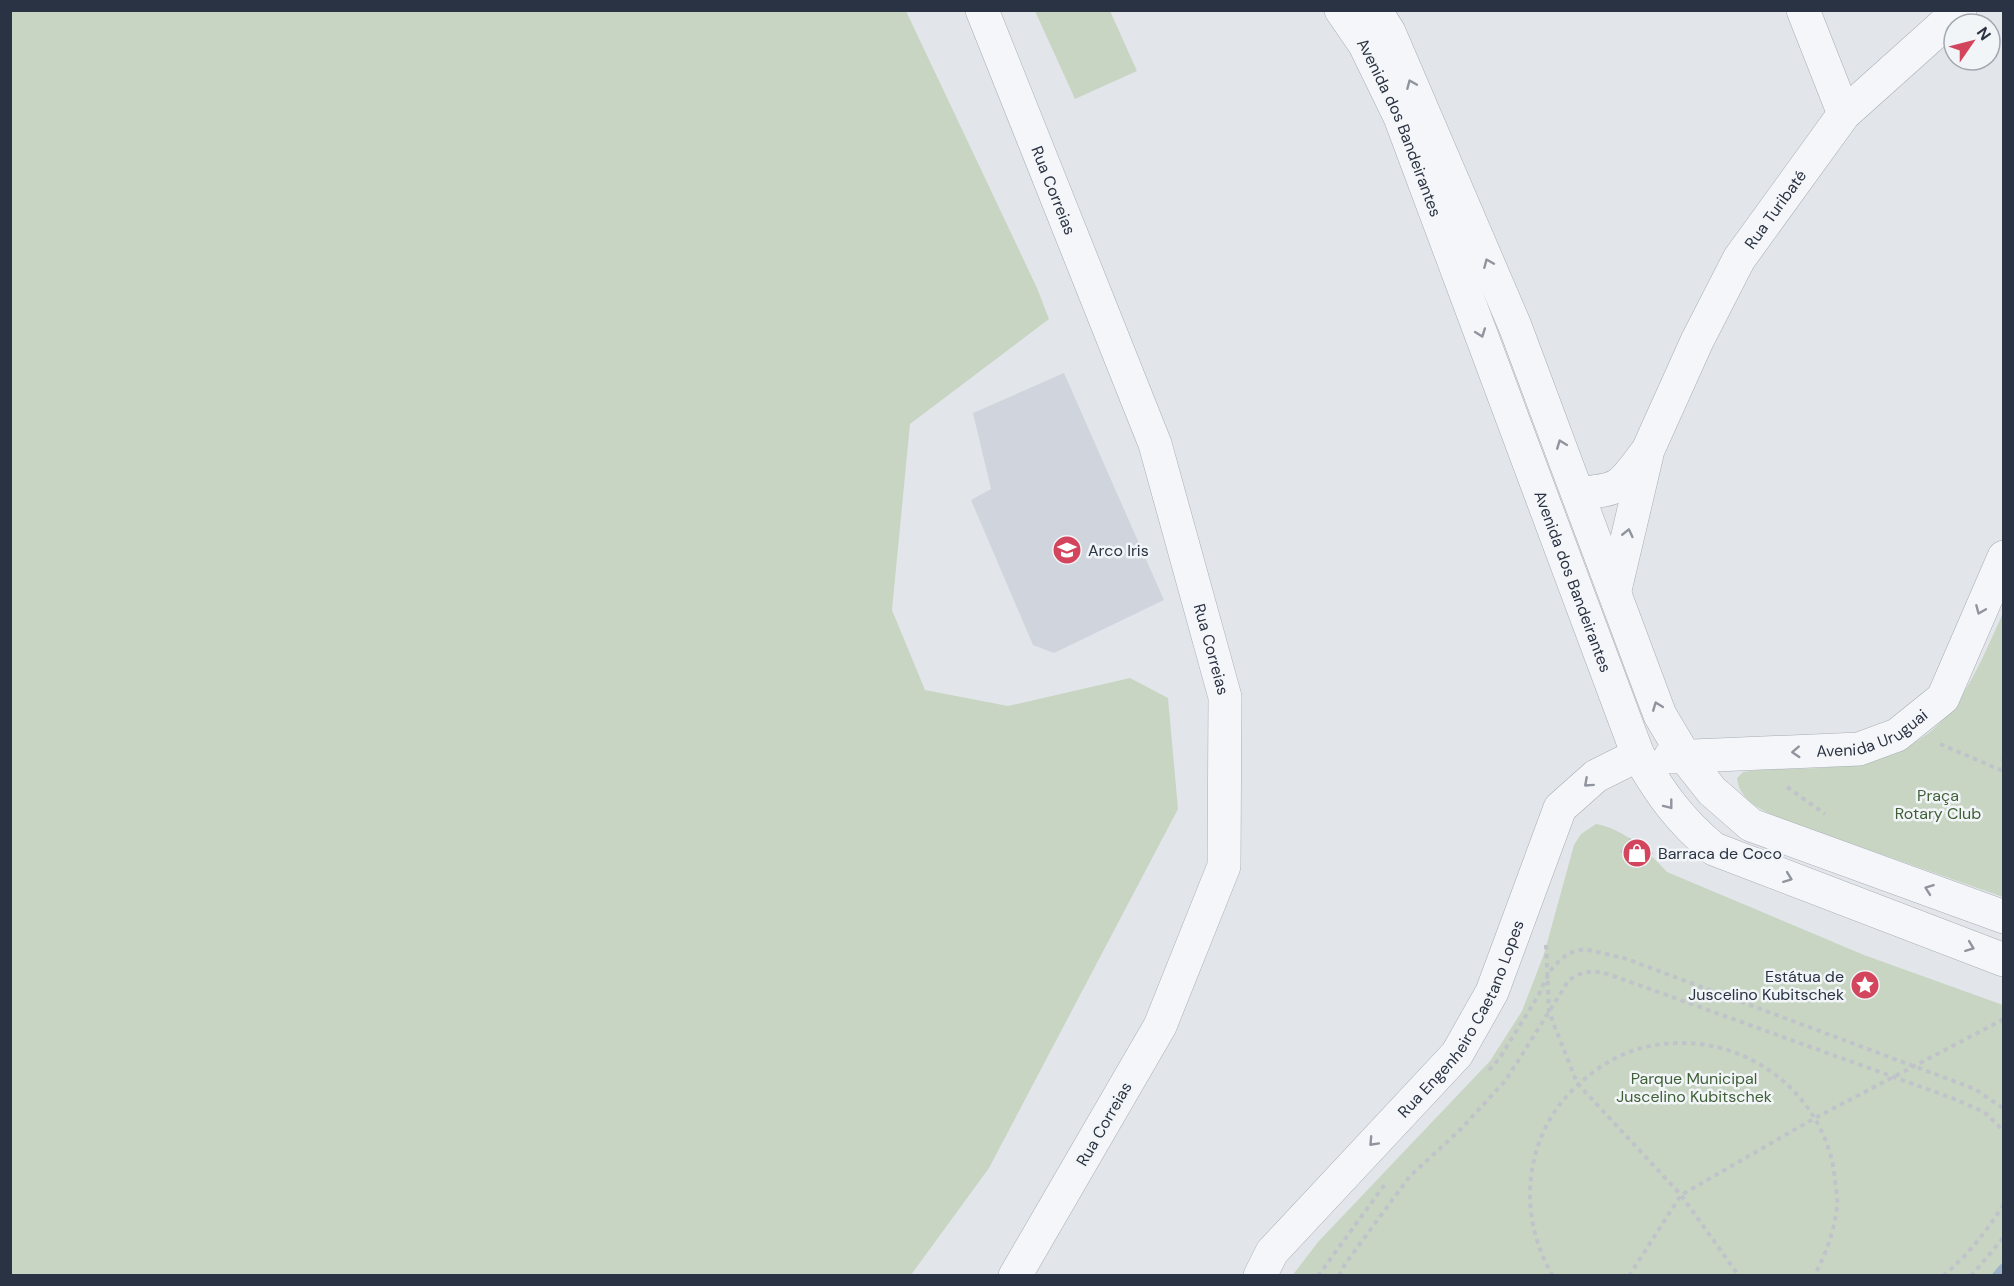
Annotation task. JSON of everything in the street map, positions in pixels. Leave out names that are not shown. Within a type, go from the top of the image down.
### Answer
[{"type":"street","name":"Rua Correias","points":[[982,10],[1155,444],[1225,698],[1224,866],[1160,1026],[1016,1275]]},
{"type":"street","name":"Avenida dos Bandeirantes","points":[[1341,10],[1365,45],[1400,117],[1638,755],[1666,802],[1688,828],[1714,849],[2004,960]]},
{"type":"street","name":"Avenida dos Bandeirantes","points":[[1376,10],[1389,32],[1515,326],[1580,493],[1660,715],[1685,757],[1712,791],[1751,825],[2004,916]]},
{"type":"street","points":[[1803,10],[1844,114]]},
{"type":"street","name":"Rua Turibaté","points":[[1614,590],[1648,450],[1697,341],[1739,259],[1844,114],[1960,10]]},
{"type":"street","name":"Rua Turibaté","points":[[1580,493],[1606,491],[1623,484],[1648,450]]},
{"type":"street","name":"Avenida Uruguai","points":[[1638,755],[1685,757],[1859,749],[1897,735],[1943,698],[2004,557]]},
{"type":"street","name":"Rua Engenheiro Caetano Lopes","points":[[1260,1275],[1272,1252],[1457,1054],[1492,992],[1560,808],[1596,776],[1638,755]]},
{"type":"path","points":[[1932,740],[2003,771],[2004,751]]},
{"type":"path","points":[[1794,783],[1784,785],[1830,818]]},
{"type":"path","points":[[1545,934],[1550,971],[1549,1012],[1577,1083],[1681,1196],[1739,1275]]},
{"type":"path","points":[[1485,1074],[1499,1059],[1538,996],[1550,971],[1569,953],[1584,949],[1624,958],[1915,1065],[1975,1089],[2004,1109]]},
{"type":"path","points":[[1339,1275],[1410,1176],[1459,1131],[1506,1080],[1569,980],[1581,972],[1594,971],[1894,1077],[1984,1112],[2004,1131]]},
{"type":"path","points":[[1629,1275],[1681,1196],[1815,1118],[2004,1019]]},
{"type":"path","points":[[1553,1275],[1540,1253],[1529,1208],[1532,1162],[1548,1119],[1577,1083],[1615,1057],[1658,1043],[1704,1043],[1748,1056],[1786,1082],[1815,1118],[1833,1160],[1837,1206],[1827,1251],[1814,1275]]},
{"type":"path","points":[[1318,1275],[1391,1176]]},
{"type":"path","points":[[1943,1275],[1962,1260],[1987,1230],[2004,1204]]},
{"type":"path","points":[[1971,1275],[2004,1237]]},
{"type":"shaded area","name":"Arco Iris","points":[[1064,373],[1164,600],[1054,653],[1033,645],[971,500],[991,489],[973,413]]},
{"type":"green space","points":[[10,11],[906,11],[1037,288],[1049,319],[910,424],[892,610],[925,690],[1008,706],[1130,678],[1168,698],[1178,809],[989,1168],[911,1275],[11,1275]]},
{"type":"green space","points":[[1035,11],[1110,11],[1137,71],[1075,99]]},
{"type":"green space","name":"Praça Rotary Club","points":[[2003,613],[2003,897],[1781,819],[1753,804],[1742,793],[1737,778],[1743,772],[1821,768],[1861,762],[1893,753],[1918,740],[1939,724],[1957,703]]},
{"type":"green space","name":"Parque Municipal Juscelino Kubitschek","points":[[1596,824],[1616,830],[1626,836],[1644,849],[1667,872],[1864,955],[2003,1005],[2003,1275],[1292,1276],[1318,1242],[1490,1061],[1522,1011],[1544,954],[1574,845],[1581,834]]},
{"type":"building","name":"Barraca de Coco","points":[[1630,838],[1653,853],[1643,868],[1620,852]]},
{"type":"waterway","points":[[1997,1276],[2004,1268]]},
{"type":"place","name":"Arco Iris","points":[[1067,550]]},
{"type":"place","name":"Barraca de Coco","points":[[1637,853]]},
{"type":"place","name":"Estátua de Juscelino Kubitschek","points":[[1865,985]]}]
